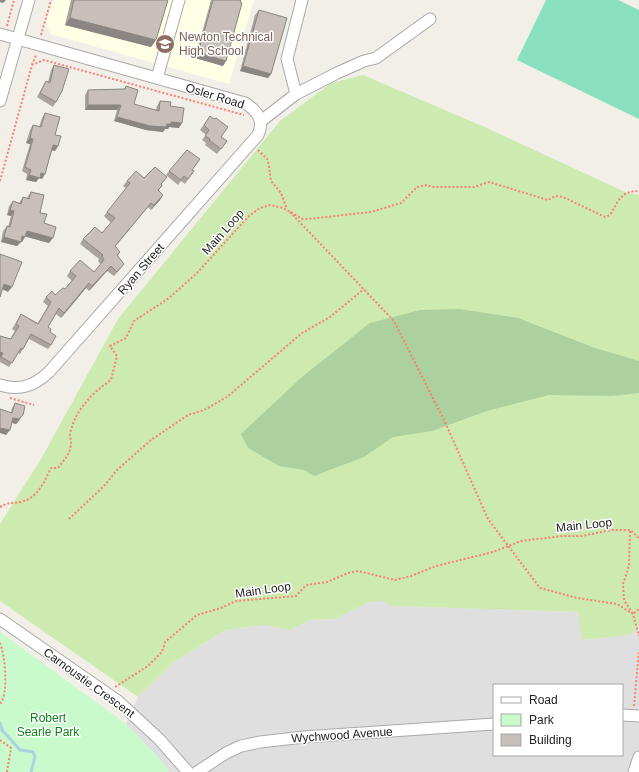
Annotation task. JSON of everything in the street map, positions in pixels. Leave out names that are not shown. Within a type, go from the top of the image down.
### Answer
[{"type":"street","points":[[0,101],[29,0]]},
{"type":"street","points":[[157,78],[179,0]]},
{"type":"street","points":[[296,94],[287,59],[302,0]]},
{"type":"street","points":[[261,121],[296,94],[337,72],[364,60],[376,58],[430,19]]},
{"type":"street","name":"Osler Road","points":[[2,34],[245,103],[256,112],[261,121]]},
{"type":"street","name":"Ryan Street","points":[[0,385],[12,388],[25,387],[35,384],[49,372],[251,144],[261,129],[261,121]]},
{"type":"street","name":"Carnoustie Crescent","points":[[0,619],[118,701],[159,739],[188,772]]},
{"type":"street","name":"Wychwood Avenue","points":[[197,772],[226,753],[240,746],[260,742],[304,737],[493,724]]},
{"type":"street","points":[[634,772],[639,756]]},
{"type":"path","points":[[2,34],[14,0]]},
{"type":"path","points":[[39,45],[51,0]]},
{"type":"path","points":[[0,181],[32,65],[44,60],[247,116]]},
{"type":"path","points":[[251,144],[268,160],[272,180],[281,193],[288,211],[394,321],[445,422],[488,519],[540,588],[577,598],[617,604],[633,614]]},
{"type":"path","name":"Main Loop","points":[[0,508],[8,502],[20,502],[28,499],[43,486],[51,468],[58,468],[69,452],[71,444],[70,436],[74,420],[95,391],[111,380],[118,356],[110,346],[126,338],[134,321],[169,298],[198,273],[248,216],[260,208],[270,205],[288,211],[303,219],[371,212],[401,203],[417,187],[426,185],[432,187],[474,187],[489,182],[548,200],[556,196],[563,197],[605,217],[610,215],[620,196],[632,191],[639,191]]},
{"type":"path","points":[[69,519],[105,485],[116,470],[151,440],[188,415],[204,410],[227,397],[302,333],[330,317],[364,289]]},
{"type":"path","points":[[7,397],[34,405]]},
{"type":"path","name":"Main Loop","points":[[108,685],[114,688],[141,672],[162,652],[165,642],[197,615],[236,602],[296,596],[306,585],[327,582],[348,573],[358,571],[395,580],[412,576],[436,566],[521,541],[562,536],[582,536],[611,530],[630,530],[639,538]]},
{"type":"path","points":[[630,530],[629,566],[623,584],[624,600],[633,614],[639,636]]},
{"type":"path","points":[[633,614],[639,608]]},
{"type":"path","points":[[0,643],[4,652],[5,684],[3,701],[0,704]]},
{"type":"path","points":[[631,715],[639,651]]},
{"type":"path","points":[[0,740],[11,748],[7,772]]},
{"type":"shaded area","name":"Newton Technical High School","points":[[53,0],[254,0],[229,84],[51,34],[46,24]]},
{"type":"shaded area","points":[[383,601],[394,606],[579,612],[583,640],[630,635],[639,625],[639,772],[169,772],[158,757],[126,724],[138,697],[173,663],[225,630],[264,625],[291,630],[309,620],[335,619],[369,602]]},
{"type":"green space","points":[[546,0],[618,0],[639,10],[639,119],[517,60]]},
{"type":"green space","points":[[363,75],[487,128],[625,192],[639,195],[639,625],[630,635],[582,640],[578,612],[393,606],[383,601],[369,602],[335,619],[309,620],[291,630],[264,625],[225,630],[173,663],[138,697],[0,601],[0,524],[41,459],[118,319],[280,121],[331,83]]},
{"type":"green space","points":[[460,309],[518,318],[595,348],[639,361],[639,393],[612,396],[549,395],[487,411],[432,431],[393,437],[364,457],[314,476],[304,470],[279,466],[248,448],[241,434],[303,376],[370,323],[420,310]]},
{"type":"green space","name":"Robert Searle Park","points":[[0,632],[126,724],[158,757],[169,772],[0,772]]},
{"type":"building","points":[[74,0],[168,0],[156,40],[70,18]]},
{"type":"building","points":[[213,0],[241,0],[240,2],[242,3],[226,61],[198,53]]},
{"type":"building","points":[[259,10],[287,18],[271,74],[243,66]]},
{"type":"building","points":[[54,65],[69,69],[62,91],[56,102],[40,93],[46,81],[50,83]]},
{"type":"building","points":[[126,86],[138,90],[134,104],[159,111],[160,101],[171,102],[170,106],[184,108],[182,123],[171,122],[171,124],[167,124],[166,127],[150,126],[117,117],[121,105],[88,105],[88,90],[125,89]]},
{"type":"building","points":[[45,113],[60,117],[55,135],[61,136],[58,146],[53,145],[45,174],[41,173],[40,178],[29,175],[31,170],[25,167],[33,139],[30,138],[33,125],[41,127]]},
{"type":"building","points":[[210,116],[214,119],[216,118],[228,127],[221,137],[227,141],[221,149],[205,136],[209,130],[204,125]]},
{"type":"building","points":[[187,150],[200,159],[192,170],[194,171],[188,179],[184,176],[181,180],[169,171]]},
{"type":"building","points":[[155,167],[167,177],[158,190],[163,195],[154,205],[151,203],[115,246],[120,252],[117,255],[124,264],[117,272],[111,266],[92,286],[89,283],[64,313],[59,308],[48,327],[51,329],[50,332],[56,336],[51,345],[31,334],[23,349],[21,348],[12,363],[1,357],[3,353],[0,352],[0,336],[11,339],[19,326],[16,324],[21,314],[38,324],[51,302],[46,297],[52,291],[55,295],[63,288],[65,289],[76,276],[70,271],[80,260],[94,272],[104,260],[103,255],[83,239],[95,227],[102,233],[115,218],[107,212],[130,183],[127,181],[136,171],[144,178]]},
{"type":"building","points":[[31,192],[44,195],[40,213],[47,214],[44,223],[56,227],[53,238],[27,231],[25,237],[22,236],[21,242],[4,237],[7,226],[10,227],[14,211],[10,210],[13,201],[21,204],[23,197],[29,199]]},
{"type":"building","points":[[0,254],[22,262],[12,287],[4,284],[0,297]]},
{"type":"building","points":[[15,403],[25,406],[23,415],[19,419],[13,418],[10,430],[0,428],[0,409],[12,413]]},
{"type":"waterway","points":[[0,723],[2,730],[20,750],[33,752],[35,757],[31,772]]},
{"type":"place","name":"Newton Technical High School","points":[[165,44]]}]
